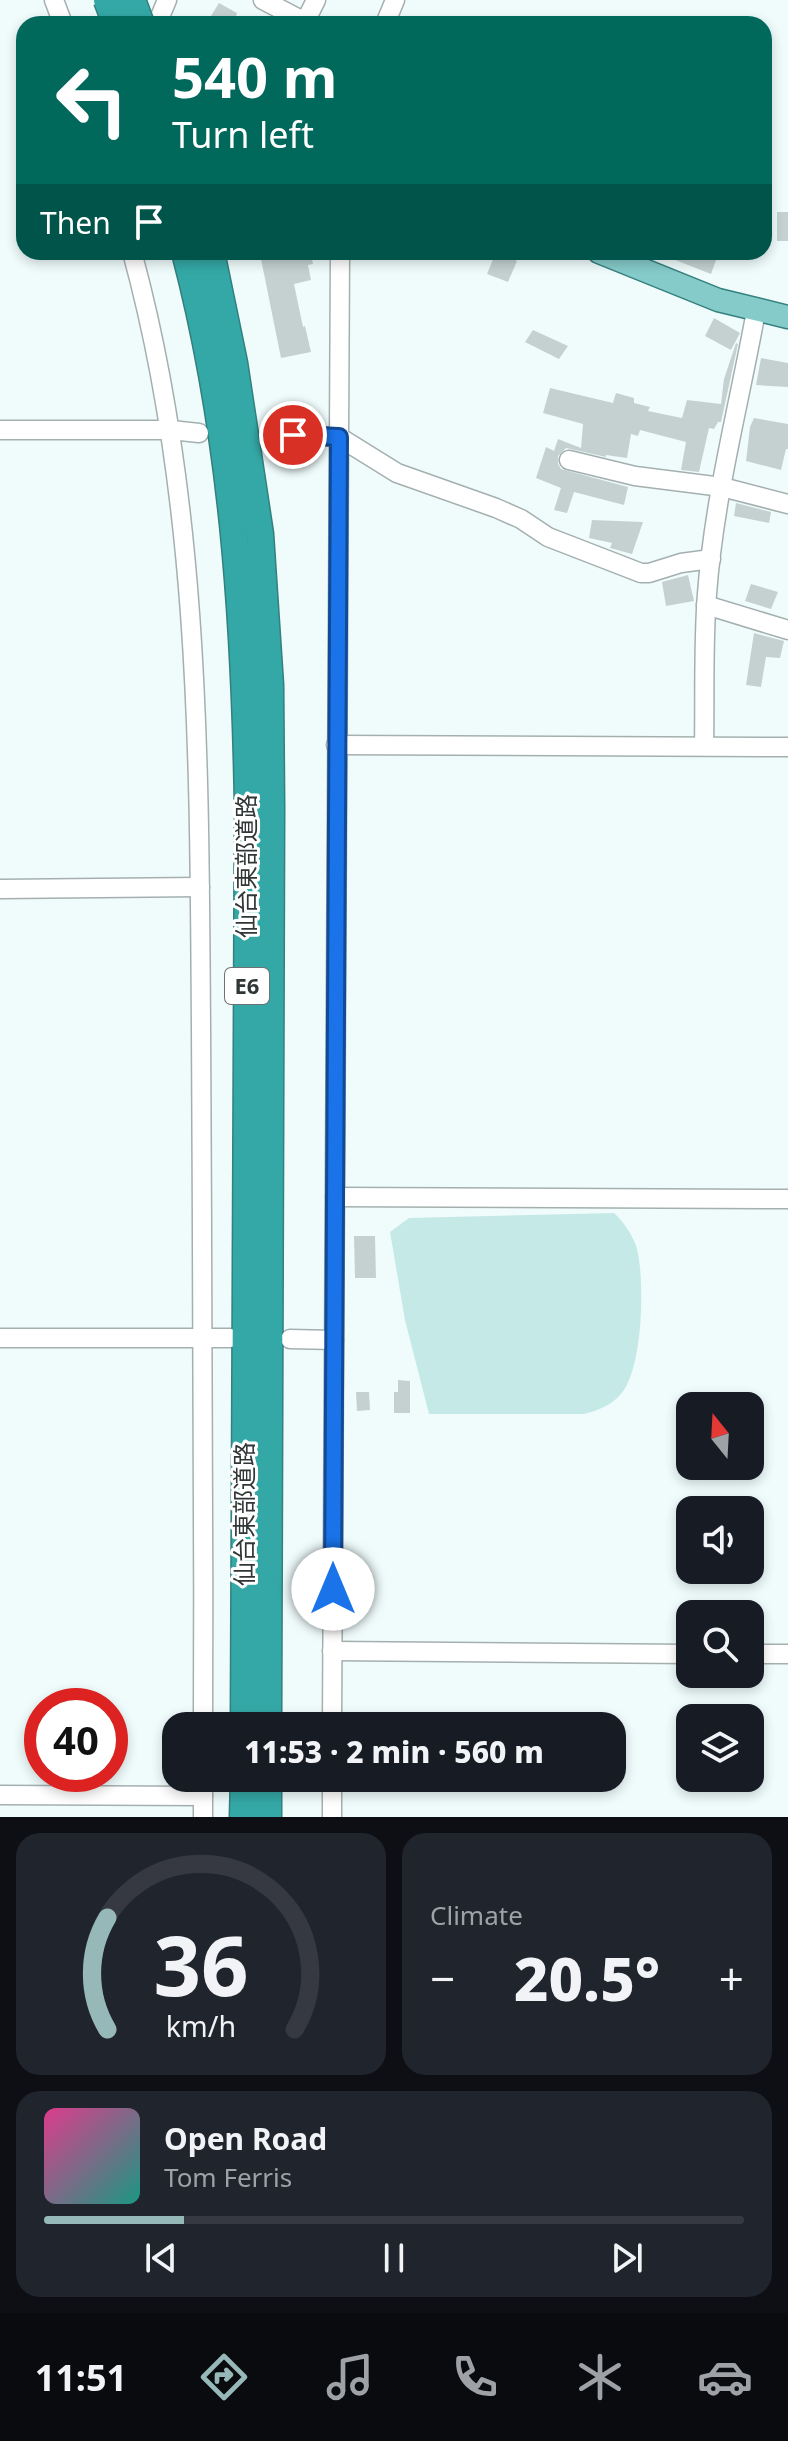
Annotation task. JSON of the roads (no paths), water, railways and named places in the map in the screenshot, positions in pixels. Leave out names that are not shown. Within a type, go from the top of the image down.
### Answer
[{"type":"highway","name":"仙台東部道路","points":[[187,260],[226,456],[240,583],[246,685],[244,1712]]},
{"type":"highway","name":"仙台東部道路","points":[[213,260],[234,363],[260,534],[270,685],[268,1712]]},
{"type":"highway","points":[[243,1817],[244,1792]]},
{"type":"highway","points":[[268,1792],[268,1817]]},
{"type":"main road","points":[[106,0],[140,16]]},
{"type":"main road","points":[[619,260],[718,300],[788,317]]},
{"type":"street","points":[[263,0],[294,16]]},
{"type":"street","points":[[134,260],[154,337],[171,430],[188,570],[196,723],[200,887],[203,1712]]},
{"type":"street","points":[[332,1712],[340,260]]},
{"type":"street","points":[[704,746],[706,605],[711,559],[756,311]]},
{"type":"street","points":[[0,430],[171,430],[199,433]]},
{"type":"street","points":[[270,434],[339,437],[397,473],[496,508],[521,519],[548,537],[641,573],[711,559]]},
{"type":"street","points":[[569,460],[635,476],[722,487],[788,504]]},
{"type":"street","points":[[706,605],[788,630]]},
{"type":"street","points":[[336,745],[788,747]]},
{"type":"street","points":[[0,889],[200,887]]},
{"type":"street","points":[[335,1197],[788,1199]]},
{"type":"street","points":[[0,1338],[231,1338]]},
{"type":"street","points":[[290,1339],[334,1340]]},
{"type":"street","points":[[332,1651],[676,1654]]},
{"type":"street","points":[[764,1654],[788,1654]]},
{"type":"street","points":[[0,1795],[162,1789]]},
{"type":"street","points":[[203,1792],[203,1817]]},
{"type":"street","points":[[332,1792],[332,1817]]}]
